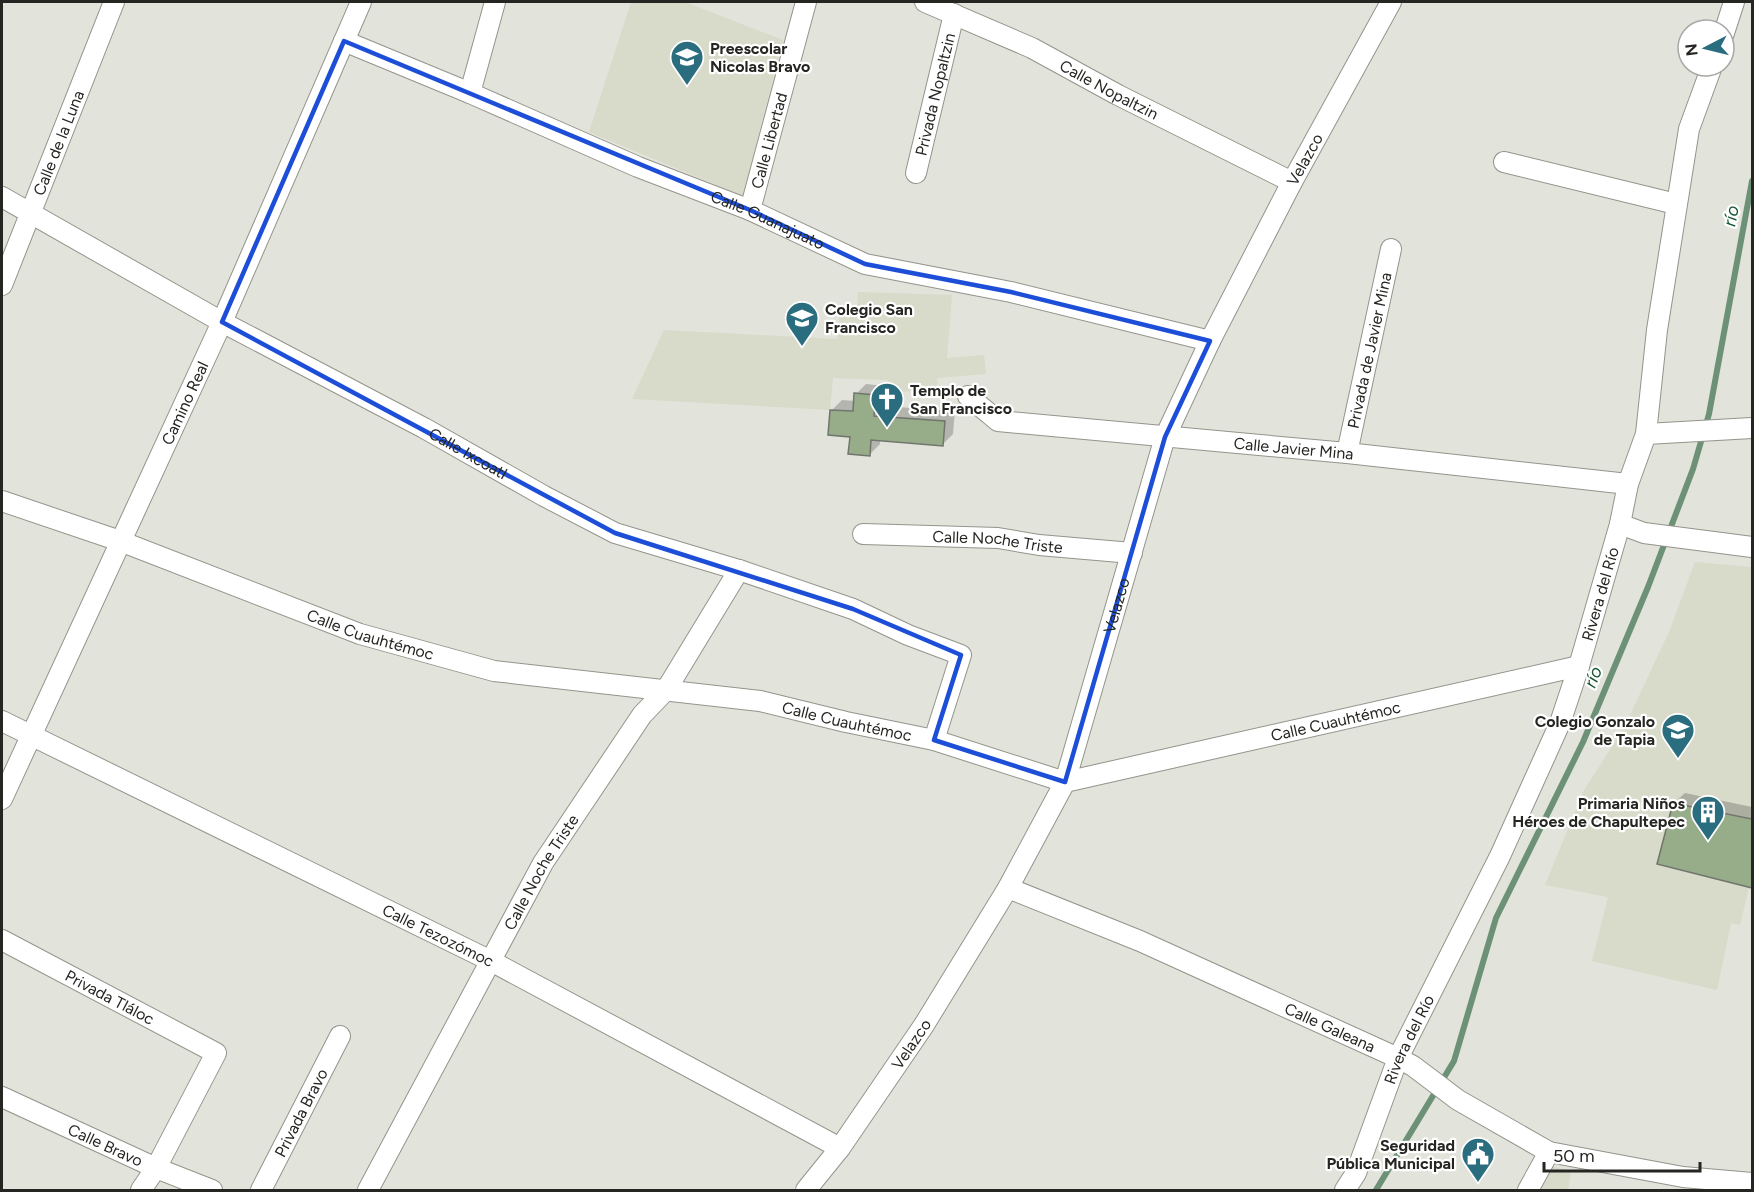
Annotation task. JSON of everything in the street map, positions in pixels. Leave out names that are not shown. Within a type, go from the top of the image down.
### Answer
[{"type":"street","name":"Calle de la Luna","points":[[2,285],[114,2]]},
{"type":"street","name":"Camino Real","points":[[2,799],[222,322],[361,2]]},
{"type":"street","points":[[471,93],[495,2]]},
{"type":"street","name":"Calle Libertad","points":[[750,210],[806,2]]},
{"type":"street","name":"Calle Nopaltzin","points":[[924,2],[1032,48],[1118,95],[1292,182]]},
{"type":"street","name":"Velazco","points":[[806,1191],[840,1148],[924,1025],[1008,888],[1065,782],[1165,437],[1210,341],[1292,182],[1391,2]]},
{"type":"street","points":[[1729,18],[1734,2]]},
{"type":"street","name":"Privada Nopaltzin","points":[[916,173],[954,14]]},
{"type":"street","name":"Calle Guanajuato","points":[[344,41],[471,93],[638,167],[750,210],[865,264],[1011,292],[1210,341]]},
{"type":"street","name":"Rivera del Río","points":[[1345,1191],[1356,1173],[1560,723],[1579,666],[1620,524],[1628,484],[1646,434],[1657,330],[1676,204],[1689,129],[1708,78]]},
{"type":"street","points":[[1504,162],[1676,204]]},
{"type":"street","name":"Calle Ixcoatl","points":[[2,197],[222,322],[424,428],[615,533],[739,570],[853,609],[908,635],[961,655],[934,741]]},
{"type":"street","name":"Privada de Javier Mina","points":[[1347,453],[1391,249]]},
{"type":"street","name":"Calle Javier Mina","points":[[968,396],[998,421],[1347,453],[1628,484]]},
{"type":"street","points":[[1646,434],[1750,428]]},
{"type":"street","name":"Calle Cuauhtémoc","points":[[2,501],[120,541],[360,634],[494,671],[760,701],[934,741],[1065,782],[1579,666]]},
{"type":"street","points":[[1620,524],[1644,532],[1701,542],[1752,547]]},
{"type":"street","name":"Calle Noche Triste","points":[[863,534],[998,538],[1039,545],[1132,553]]},
{"type":"street","name":"Calle Noche Triste","points":[[368,1191],[543,863],[642,715],[666,690],[739,570]]},
{"type":"street","name":"Calle Tezozómoc","points":[[2,721],[491,961],[840,1148]]},
{"type":"street","name":"Calle Galeana","points":[[1008,888],[1140,941],[1405,1062],[1458,1100],[1549,1152],[1683,1178],[1752,1183]]},
{"type":"street","name":"Privada Tláloc","points":[[2,940],[216,1053],[156,1168]]},
{"type":"street","name":"Privada Bravo","points":[[261,1191],[340,1036]]},
{"type":"street","name":"Calle Bravo","points":[[2,1097],[156,1168],[212,1191]]},
{"type":"street","points":[[1528,1191],[1549,1152]]},
{"type":"street","points":[[141,1191],[156,1168]]},
{"type":"highlighted area","points":[[344,41],[750,210],[865,264],[1011,292],[1210,341],[1165,437],[1065,782],[934,740],[961,655],[853,609],[615,533],[222,322]]},
{"type":"shaded area","name":"Preescolar Nicolas Bravo","points":[[631,2],[685,2],[783,40],[743,196],[589,132]]},
{"type":"shaded area","name":"Colegio San Francisco","points":[[858,292],[952,295],[947,358],[984,355],[986,374],[937,378],[938,390],[889,392],[888,380],[833,378],[830,410],[632,399],[664,330],[837,339],[840,308],[857,309]]},
{"type":"shaded area","name":"Colegio Gonzalo de Tapia","points":[[1695,562],[1752,567],[1752,819],[1673,803],[1657,864],[1749,887],[1740,925],[1731,923],[1717,990],[1592,961],[1608,897],[1545,885],[1584,790],[1624,728],[1669,632]]},
{"type":"shaded area","points":[[1546,1165],[1571,1171],[1568,1190],[1533,1190]]},
{"type":"building","name":"Templo de San Francisco","points":[[854,393],[876,395],[874,416],[945,421],[943,446],[871,440],[870,456],[848,454],[850,437],[828,435],[830,410],[853,411]]},
{"type":"building","name":"Primaria Niños Héroes de Chapultepec","points":[[1673,803],[1752,819],[1752,888],[1657,864]]},
{"type":"waterway","name":"río","points":[[1376,1190],[1454,1061],[1496,918],[1583,742],[1648,587],[1693,469],[1709,414],[1752,181]]},
{"type":"place","name":"Preescolar Nicolas Bravo","points":[[687,86]]},
{"type":"place","name":"Colegio San Francisco","points":[[802,347]]},
{"type":"place","name":"Templo de San Francisco","points":[[887,428]]},
{"type":"place","name":"Colegio Gonzalo de Tapia","points":[[1678,759]]},
{"type":"place","name":"Primaria Niños Héroes de Chapultepec","points":[[1708,841]]},
{"type":"place","name":"Seguridad Pública Municipal","points":[[1478,1183]]}]
